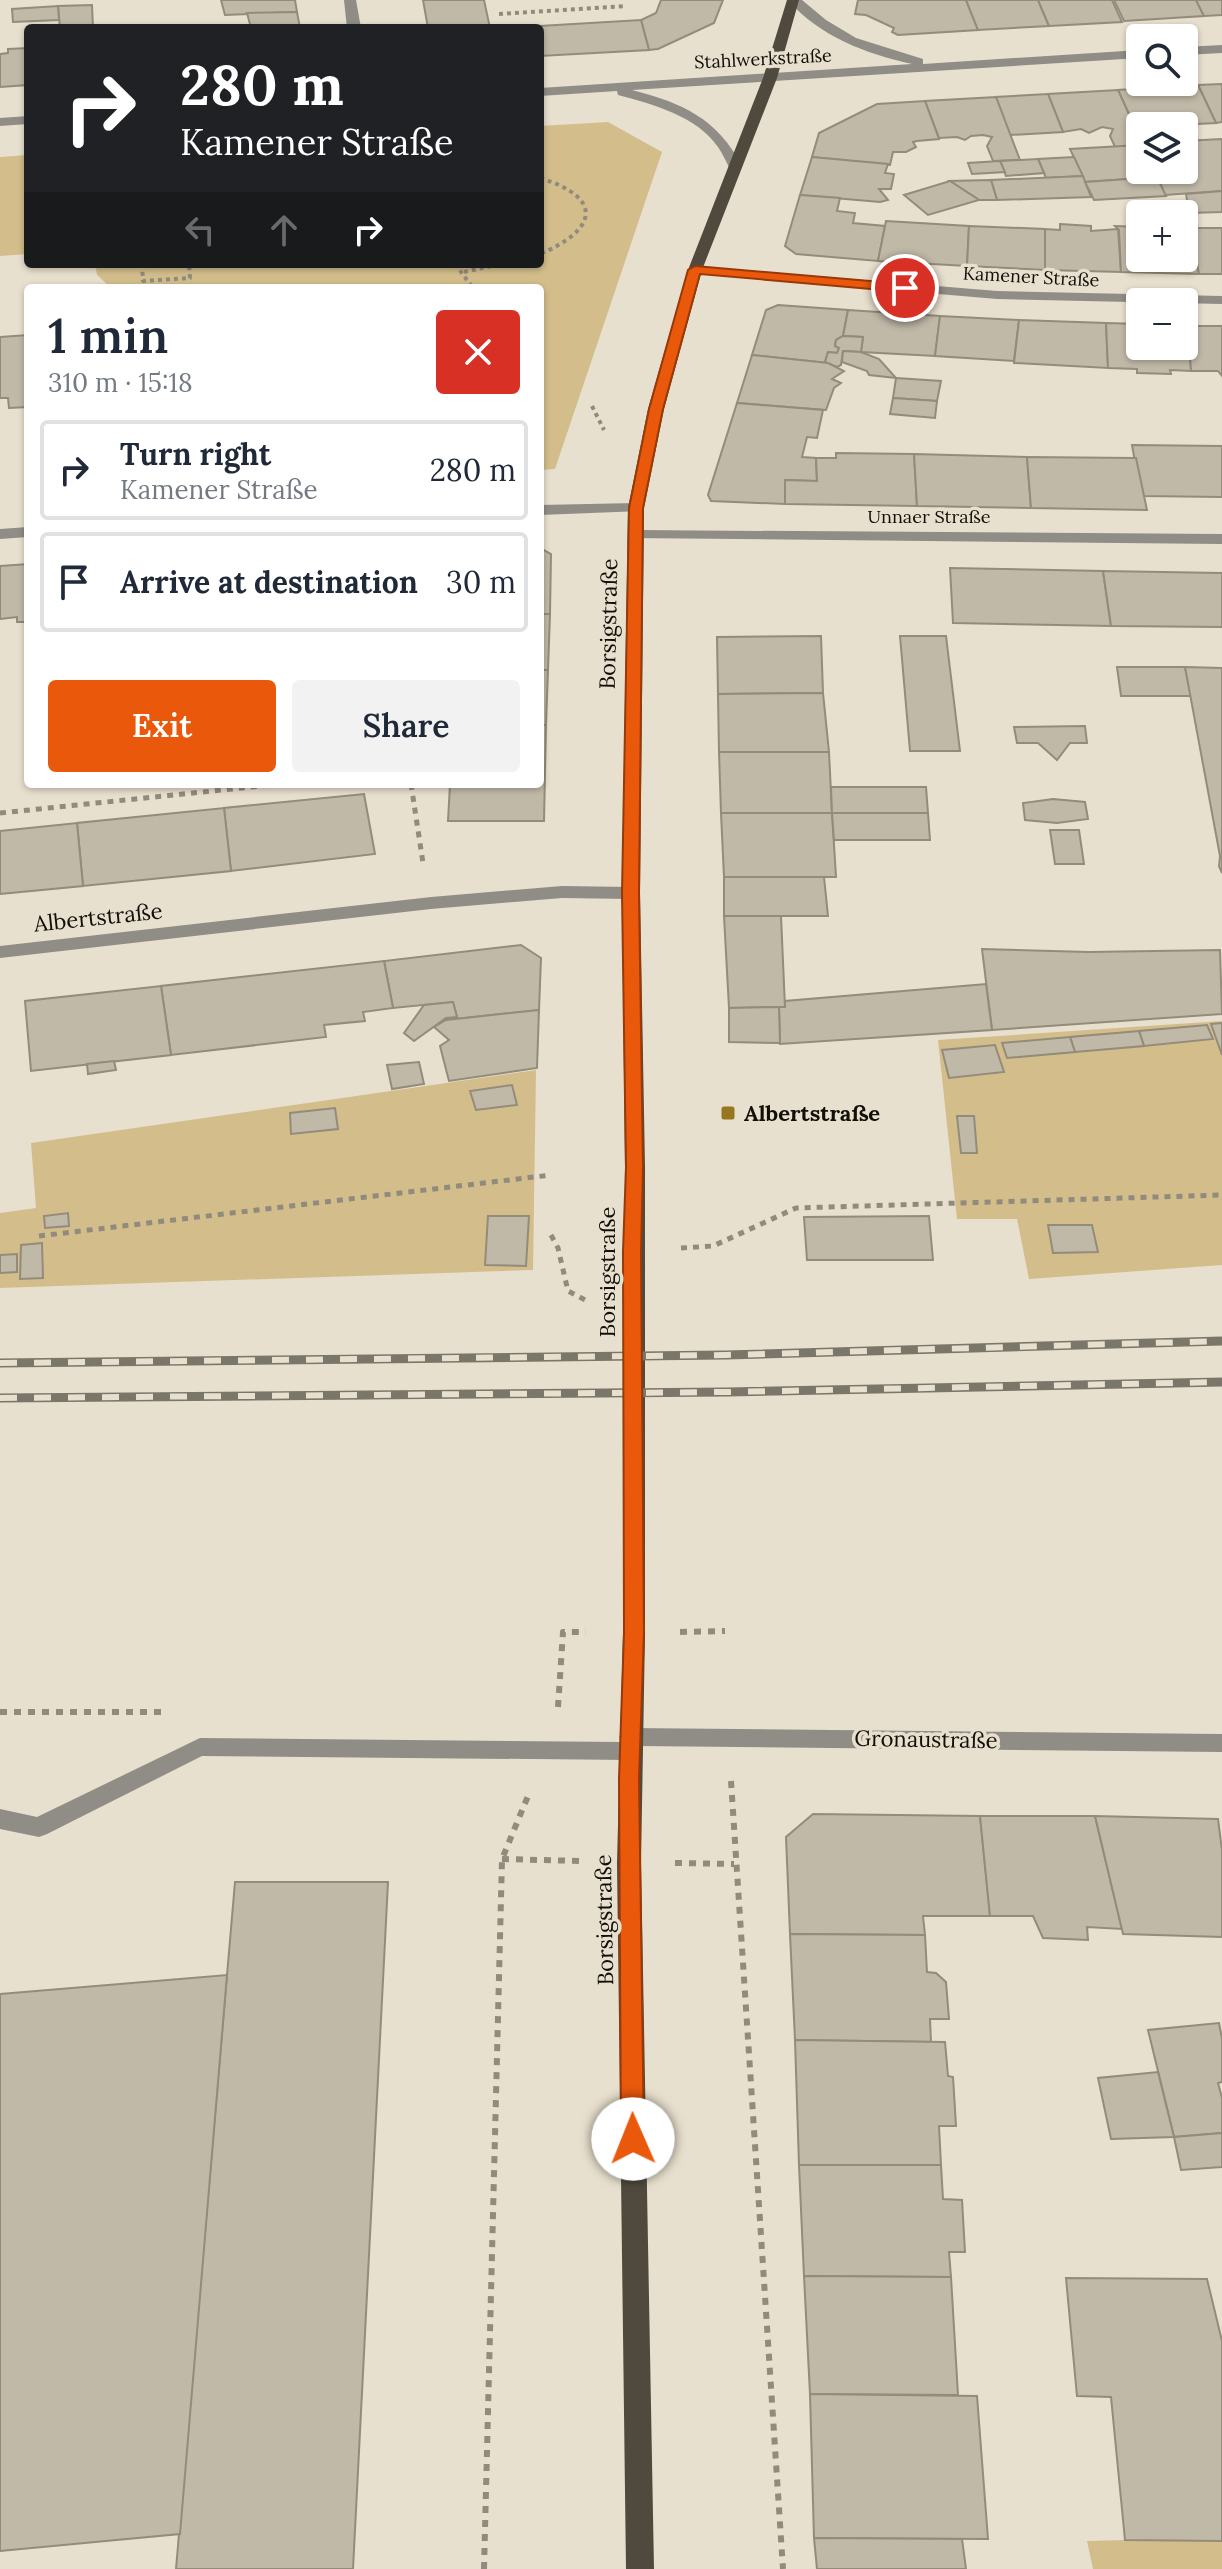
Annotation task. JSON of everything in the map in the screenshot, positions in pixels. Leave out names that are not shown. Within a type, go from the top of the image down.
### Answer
[{"type":"main road","name":"Borsigstraße","points":[[640,2569],[630,1744],[634,1633],[632,1252],[635,1167],[631,893],[636,508],[656,409],[695,270],[770,78],[794,0]]},
{"type":"street","points":[[350,0],[353,24]]},
{"type":"street","name":"Stahlwerkstraße","points":[[794,0],[818,22],[858,44],[881,53],[942,67]]},
{"type":"street","points":[[1198,50],[1222,49]]},
{"type":"street","name":"Stahlwerkstraße","points":[[544,92],[1126,55]]},
{"type":"street","name":"Stahlwerkstraße","points":[[587,89],[624,92],[680,112],[720,139],[735,166]]},
{"type":"street","points":[[0,122],[24,120]]},
{"type":"street","name":"Kamener Straße","points":[[695,270],[997,295],[1222,300]]},
{"type":"street","points":[[544,510],[636,508]]},
{"type":"street","points":[[0,534],[24,532]]},
{"type":"street","name":"Unnaer Straße","points":[[635,535],[1222,539]]},
{"type":"street","name":"Albertstraße","points":[[0,952],[431,903],[562,892],[631,893]]},
{"type":"street","name":"Gronaustraße","points":[[0,1819],[39,1827],[200,1747],[547,1750],[729,1736],[1222,1743]]},
{"type":"path","points":[[556,0],[558,10]]},
{"type":"path","points":[[499,14],[626,6]]},
{"type":"path","points":[[544,179],[553,180],[574,192],[586,205],[587,221],[579,235],[544,253]]},
{"type":"path","points":[[142,268],[143,281],[190,278],[189,268]]},
{"type":"path","points":[[460,268],[471,284]]},
{"type":"path","points":[[464,272],[482,268]]},
{"type":"path","points":[[166,280],[166,284]]},
{"type":"path","points":[[592,406],[606,435]]},
{"type":"path","points":[[0,813],[241,788]]},
{"type":"path","points":[[412,788],[431,903]]},
{"type":"path","points":[[39,1236],[551,1175]]},
{"type":"path","points":[[632,1252],[713,1246],[796,1208],[1222,1195]]},
{"type":"path","points":[[551,1235],[558,1248],[568,1291],[633,1325]]},
{"type":"path","points":[[484,2569],[502,1859],[557,1720],[563,1632]]},
{"type":"path","points":[[729,1736],[736,1896],[783,2569]]},
{"type":"shaded area","points":[[608,122],[662,152],[555,469],[544,470],[544,284],[107,284],[97,275],[96,268],[544,268],[544,126]]},
{"type":"shaded area","points":[[24,155],[24,254],[0,256],[0,157]]},
{"type":"shaded area","points":[[1222,1021],[1222,1265],[1029,1279],[1017,1219],[957,1219],[938,1040]]},
{"type":"shaded area","points":[[536,1070],[533,1270],[0,1288],[0,1213],[36,1208],[31,1143]]},
{"type":"shaded area","points":[[1087,2541],[1222,2541],[1222,2569],[1093,2569]]},
{"type":"building","points":[[221,0],[295,0],[297,12],[225,15]]},
{"type":"building","points":[[423,0],[484,0],[489,24],[427,24]]},
{"type":"building","points":[[661,0],[723,0],[714,23],[658,49],[649,50],[641,20],[656,13]]},
{"type":"building","points":[[858,0],[966,0],[978,30],[898,35],[892,32],[894,28],[866,15],[855,14]]},
{"type":"building","points":[[966,0],[1038,0],[1049,26],[978,30]]},
{"type":"building","points":[[1038,0],[1112,0],[1122,22],[1049,26]]},
{"type":"building","points":[[1114,0],[1196,0],[1204,16],[1124,21]]},
{"type":"building","points":[[1196,0],[1222,0],[1222,15],[1204,16]]},
{"type":"building","points":[[92,5],[93,24],[60,24],[58,6]]},
{"type":"building","points":[[58,6],[59,20],[13,22],[12,9]]},
{"type":"building","points":[[297,12],[299,24],[250,24],[247,13]]},
{"type":"building","points":[[641,20],[649,50],[544,56],[544,26]]},
{"type":"building","points":[[24,48],[24,85],[0,87],[0,54],[8,53],[8,49]]},
{"type":"building","points":[[1222,84],[1222,122],[1216,123],[1198,85]]},
{"type":"building","points":[[1198,85],[1216,123],[1198,124],[1198,112],[1128,112],[1118,90],[1126,90],[1126,96],[1198,96]]},
{"type":"building","points":[[1118,90],[1128,112],[1126,146],[1115,147],[1110,136],[1113,129],[1102,127],[1089,133],[1081,129],[1063,132],[1048,94]]},
{"type":"building","points":[[1048,94],[1063,132],[1010,135],[996,97]]},
{"type":"building","points":[[996,97],[1020,160],[993,161],[987,146],[992,137],[971,136],[965,140],[939,138],[925,101]]},
{"type":"building","points":[[925,101],[939,139],[913,142],[916,147],[906,152],[893,152],[890,165],[812,157],[819,133],[877,104]]},
{"type":"building","points":[[1222,139],[1222,191],[1165,195],[1160,184],[1198,184],[1198,140]]},
{"type":"building","points":[[1126,146],[1126,179],[1085,182],[1070,149]]},
{"type":"building","points":[[812,157],[888,164],[885,173],[894,174],[891,189],[879,189],[888,200],[880,202],[800,195]]},
{"type":"building","points":[[1074,157],[1083,176],[1046,178],[1038,159]]},
{"type":"building","points":[[1038,159],[1044,173],[1006,176],[1000,161]]},
{"type":"building","points":[[1000,161],[1005,172],[972,174],[968,163]]},
{"type":"building","points":[[1083,176],[1091,197],[997,200],[991,180]]},
{"type":"building","points":[[1126,179],[1126,184],[1160,184],[1166,196],[1094,200],[1085,182]]},
{"type":"building","points":[[991,180],[997,200],[979,200],[950,181]]},
{"type":"building","points":[[950,181],[979,200],[928,215],[904,195]]},
{"type":"building","points":[[1222,191],[1222,212],[1198,213],[1198,200],[1187,200],[1186,194]]},
{"type":"building","points":[[800,195],[840,198],[837,211],[855,213],[853,223],[885,226],[878,261],[796,254],[785,246]]},
{"type":"building","points":[[886,221],[969,226],[967,266],[878,261]]},
{"type":"building","points":[[1060,224],[1091,226],[1091,231],[1118,229],[1121,272],[1045,270],[1045,229],[1060,230]]},
{"type":"building","points":[[969,226],[1045,229],[1045,270],[967,266]]},
{"type":"building","points":[[1115,226],[1126,226],[1126,272],[1198,272],[1198,268],[1199,274],[1121,272],[1119,230]]},
{"type":"building","points":[[1198,228],[1222,228],[1222,274],[1199,274]]},
{"type":"building","points":[[778,305],[848,310],[843,336],[836,340],[835,346],[839,348],[837,353],[828,352],[825,362],[828,363],[752,355],[766,310]]},
{"type":"building","points":[[848,310],[940,316],[935,356],[861,352],[863,337],[843,336]]},
{"type":"building","points":[[940,316],[1019,320],[1014,361],[935,356]]},
{"type":"building","points":[[1019,320],[1106,323],[1108,368],[1014,363]]},
{"type":"building","points":[[1106,323],[1126,324],[1126,360],[1190,360],[1191,371],[1137,373],[1137,369],[1108,368]]},
{"type":"building","points":[[1198,326],[1222,326],[1222,376],[1218,371],[1191,371],[1190,360],[1198,360]]},
{"type":"building","points":[[24,335],[24,407],[9,408],[8,398],[0,398],[0,337]]},
{"type":"building","points":[[843,336],[863,337],[861,352],[843,351],[841,365],[837,367],[825,362],[828,352],[837,353],[836,340]]},
{"type":"building","points":[[843,351],[861,352],[879,359],[896,378],[869,375],[867,371],[842,362]]},
{"type":"building","points":[[752,355],[828,363],[844,371],[832,379],[841,383],[834,388],[826,410],[737,403]]},
{"type":"building","points":[[896,378],[941,381],[937,401],[893,398]]},
{"type":"building","points":[[893,398],[937,401],[935,418],[890,414]]},
{"type":"building","points":[[737,403],[823,410],[817,438],[807,437],[802,457],[816,458],[817,481],[785,480],[785,504],[711,501],[708,495]]},
{"type":"building","points":[[1132,445],[1222,446],[1222,497],[1141,496]]},
{"type":"building","points":[[836,453],[914,454],[917,506],[785,504],[785,480],[817,481],[816,458],[836,458]]},
{"type":"building","points":[[914,454],[1027,457],[1031,508],[917,506]]},
{"type":"building","points":[[1027,457],[1136,458],[1147,510],[1031,508]]},
{"type":"building","points":[[544,550],[551,554],[550,614],[544,614]]},
{"type":"building","points":[[24,564],[24,622],[17,622],[17,617],[0,619],[0,566]]},
{"type":"building","points":[[950,568],[1103,571],[1111,626],[953,623]]},
{"type":"building","points":[[1103,571],[1222,573],[1222,627],[1111,626]]},
{"type":"building","points":[[544,614],[550,614],[548,670],[544,670]]},
{"type":"building","points":[[821,636],[823,693],[718,694],[717,637]]},
{"type":"building","points":[[900,636],[946,636],[960,751],[910,751]]},
{"type":"building","points":[[1117,667],[1185,667],[1191,696],[1121,696]]},
{"type":"building","points":[[1185,667],[1222,668],[1222,873],[1219,866],[1220,856]]},
{"type":"building","points":[[544,670],[548,670],[546,725]]},
{"type":"building","points":[[823,693],[829,752],[719,752],[718,694]]},
{"type":"building","points":[[546,725],[544,821],[448,821],[450,788],[544,788]]},
{"type":"building","points":[[1085,726],[1087,743],[1070,743],[1057,760],[1038,743],[1017,743],[1014,727]]},
{"type":"building","points":[[719,752],[829,752],[832,813],[721,813]]},
{"type":"building","points":[[831,787],[926,787],[928,813],[832,813]]},
{"type":"building","points":[[364,794],[375,854],[231,871],[224,808]]},
{"type":"building","points":[[1053,799],[1085,802],[1088,819],[1057,823],[1025,820],[1023,803]]},
{"type":"building","points":[[224,808],[231,871],[83,886],[77,823]]},
{"type":"building","points":[[721,813],[832,813],[836,877],[724,877]]},
{"type":"building","points":[[832,813],[928,813],[930,840],[834,840]]},
{"type":"building","points":[[77,823],[83,886],[0,894],[0,831]]},
{"type":"building","points":[[1050,830],[1079,830],[1084,864],[1055,864]]},
{"type":"building","points":[[724,877],[824,877],[828,916],[724,916]]},
{"type":"building","points":[[724,916],[781,916],[785,1007],[729,1008]]},
{"type":"building","points":[[521,945],[541,958],[539,1010],[446,1020],[457,1017],[453,1002],[393,1008],[384,961]]},
{"type":"building","points":[[982,949],[1088,952],[1220,950],[1222,1014],[992,1030]]},
{"type":"building","points":[[384,961],[393,1008],[363,1012],[365,1021],[324,1025],[326,1037],[171,1055],[161,986]]},
{"type":"building","points":[[986,984],[992,1030],[780,1044],[779,1007],[785,1007],[785,1001]]},
{"type":"building","points":[[161,986],[171,1055],[31,1071],[25,1001]]},
{"type":"building","points":[[453,1002],[457,1017],[446,1018],[414,1041],[404,1033],[424,1005]]},
{"type":"building","points":[[779,1007],[780,1043],[729,1042],[729,1008]]},
{"type":"building","points":[[539,1010],[537,1068],[449,1081],[440,1046],[449,1040],[434,1027],[446,1020]]},
{"type":"building","points":[[1222,1023],[1222,1055],[1211,1024]]},
{"type":"building","points":[[1207,1025],[1213,1039],[1144,1046],[1139,1031]]},
{"type":"building","points":[[1139,1031],[1144,1046],[1075,1052],[1070,1037]]},
{"type":"building","points":[[1070,1037],[1075,1052],[1007,1058],[1002,1043]]},
{"type":"building","points":[[995,1045],[1004,1072],[949,1078],[942,1050]]},
{"type":"building","points":[[114,1061],[116,1070],[88,1074],[87,1064]]},
{"type":"building","points":[[419,1062],[424,1084],[392,1089],[387,1065]]},
{"type":"building","points":[[512,1085],[517,1105],[476,1110],[470,1091]]},
{"type":"building","points":[[335,1108],[338,1129],[291,1134],[290,1113]]},
{"type":"building","points":[[957,1116],[974,1116],[977,1153],[961,1153]]},
{"type":"building","points":[[68,1213],[69,1226],[45,1228],[44,1216]]},
{"type":"building","points":[[488,1216],[529,1216],[526,1266],[485,1265]]},
{"type":"building","points":[[929,1216],[933,1260],[807,1260],[804,1217]]},
{"type":"building","points":[[1048,1225],[1092,1225],[1098,1252],[1053,1253]]},
{"type":"building","points":[[42,1243],[43,1278],[20,1279],[21,1245]]},
{"type":"building","points":[[17,1254],[17,1272],[0,1273],[0,1255]]},
{"type":"building","points":[[813,1814],[980,1816],[990,1916],[923,1916],[925,1935],[790,1934],[786,1837]]},
{"type":"building","points":[[980,1816],[1095,1816],[1122,1929],[1087,1927],[1088,1940],[1043,1938],[1033,1916],[990,1916]]},
{"type":"building","points":[[1095,1816],[1218,1819],[1222,1850],[1222,1937],[1123,1934]]},
{"type":"building","points":[[235,1882],[388,1882],[353,2569],[176,2569]]},
{"type":"building","points":[[790,1934],[925,1935],[927,1972],[936,1973],[946,1982],[949,2019],[930,2019],[931,2042],[795,2040]]},
{"type":"building","points":[[227,1975],[180,2534],[0,2551],[0,1994]]},
{"type":"building","points":[[1219,2023],[1222,2082],[1218,2083],[1222,2098],[1222,2133],[1174,2137],[1148,2030]]},
{"type":"building","points":[[795,2040],[945,2042],[948,2076],[953,2077],[956,2126],[939,2126],[941,2165],[799,2165]]},
{"type":"building","points":[[1158,2072],[1174,2137],[1111,2139],[1098,2078]]},
{"type":"building","points":[[1222,2133],[1222,2167],[1181,2170],[1174,2137]]},
{"type":"building","points":[[799,2165],[941,2165],[943,2199],[962,2200],[965,2252],[949,2252],[951,2277],[804,2276]]},
{"type":"building","points":[[804,2276],[951,2277],[958,2395],[810,2394]]},
{"type":"building","points":[[1066,2278],[1207,2279],[1222,2341],[1222,2541],[1125,2540],[1111,2397],[1077,2396]]},
{"type":"building","points":[[810,2394],[977,2396],[988,2539],[814,2538]]},
{"type":"building","points":[[814,2538],[962,2539],[966,2569],[817,2569]]},
{"type":"railway","points":[[0,1363],[726,1355],[1222,1341]]},
{"type":"railway","points":[[0,1398],[728,1392],[1222,1382]]},
{"type":"place","name":"Albertstraße","points":[[728,1113]]},
{"type":"route","points":[[633,2139],[629,1751],[634,1633],[632,1218],[635,1167],[631,893],[636,508],[656,409],[695,270],[905,288]]}]
